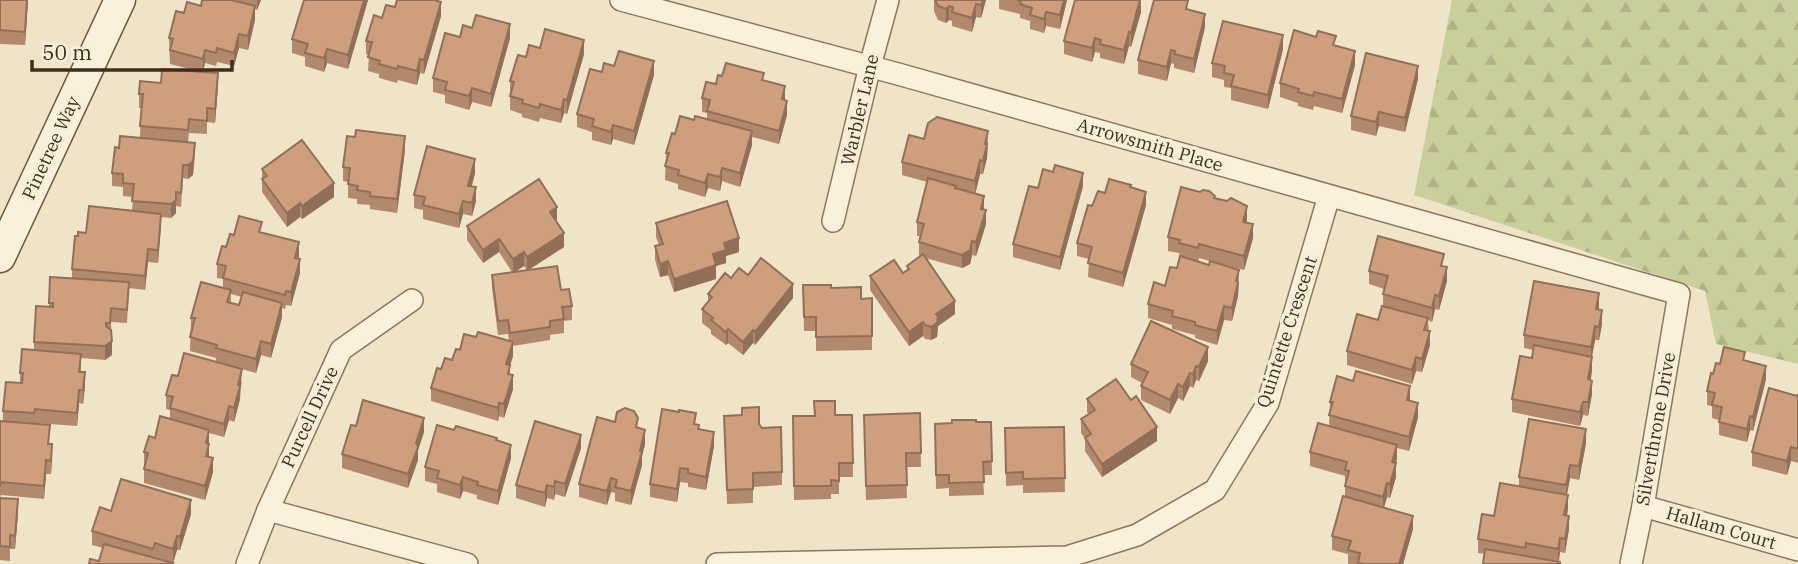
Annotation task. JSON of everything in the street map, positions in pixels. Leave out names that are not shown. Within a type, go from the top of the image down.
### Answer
[{"type":"street","name":"Pinetree Way","points":[[0,257],[120,0]]},
{"type":"street","name":"Arrowsmith Place","points":[[621,0],[870,66],[1679,294]]},
{"type":"street","name":"Warbler Lane","points":[[834,221],[888,0]]},
{"type":"street","name":"Quintette Crescent","points":[[718,564],[1067,557],[1137,535],[1216,490],[1268,402],[1329,196]]},
{"type":"street","name":"Silverthrone Drive","points":[[1631,564],[1679,294]]},
{"type":"street","name":"Purcell Drive","points":[[247,564],[268,510],[341,350],[412,300]]},
{"type":"street","name":"Hallam Court","points":[[1643,506],[1798,550]]},
{"type":"street","points":[[268,510],[467,564]]},
{"type":"green space","points":[[1452,0],[1798,0],[1798,364],[1716,344],[1705,291],[1414,195]]},
{"type":"building","points":[[0,0],[27,0],[25,32],[0,30]]},
{"type":"building","points":[[202,0],[231,0],[255,6],[248,36],[239,34],[234,53],[217,48],[216,53],[205,50],[203,59],[170,50],[173,39],[169,38],[176,11],[184,13],[187,2],[201,6]]},
{"type":"building","points":[[304,0],[364,0],[348,55],[327,49],[324,58],[305,53],[308,44],[292,39]]},
{"type":"building","points":[[397,0],[441,2],[424,60],[420,59],[417,71],[379,64],[380,61],[368,57],[372,42],[366,41],[374,15],[382,18],[386,5],[395,7]]},
{"type":"building","points":[[935,0],[983,0],[981,5],[976,4],[972,18],[952,12],[953,7],[946,9],[938,6]]},
{"type":"building","points":[[1017,0],[1064,0],[1060,15],[1046,12],[1044,19],[1030,15],[1032,8],[1020,4],[1021,1]]},
{"type":"building","points":[[1075,0],[1140,0],[1124,50],[1100,44],[1101,40],[1095,38],[1092,48],[1064,41]]},
{"type":"building","points":[[1154,0],[1188,0],[1186,9],[1205,14],[1194,59],[1174,54],[1175,51],[1171,50],[1167,67],[1138,60]]},
{"type":"building","points":[[476,15],[510,24],[491,94],[472,88],[469,96],[445,90],[447,82],[433,78],[445,33],[460,37],[463,25],[472,28]]},
{"type":"building","points":[[1223,21],[1283,35],[1268,95],[1231,86],[1234,75],[1224,73],[1225,66],[1212,63]]},
{"type":"building","points":[[545,29],[584,40],[567,100],[564,99],[561,110],[540,104],[539,108],[510,96],[514,82],[510,81],[518,55],[526,57],[529,45],[540,48]]},
{"type":"building","points":[[1294,30],[1316,37],[1318,31],[1336,36],[1333,45],[1355,51],[1342,99],[1314,92],[1313,96],[1280,83]]},
{"type":"building","points":[[619,51],[654,61],[634,131],[613,125],[611,132],[592,126],[594,119],[577,114],[590,69],[602,72],[604,63],[614,66]]},
{"type":"building","points":[[1366,53],[1418,66],[1405,118],[1379,112],[1376,122],[1351,116]]},
{"type":"building","points":[[726,63],[764,73],[762,80],[785,86],[782,99],[787,101],[779,131],[707,111],[710,100],[702,98],[706,82],[716,84]]},
{"type":"building","points":[[162,69],[218,73],[215,109],[207,108],[207,121],[189,119],[188,130],[140,126],[143,94],[139,94],[140,81],[161,83]]},
{"type":"building","points":[[680,116],[694,120],[695,116],[752,131],[740,173],[722,168],[720,177],[708,174],[705,183],[678,175],[679,170],[665,166],[672,133],[675,134]]},
{"type":"building","points":[[937,117],[988,131],[983,161],[980,160],[975,181],[902,162],[909,135],[924,139],[928,123]]},
{"type":"building","points":[[356,130],[405,136],[397,199],[370,196],[370,192],[357,190],[358,186],[348,184],[350,168],[343,167],[347,136],[355,137]]},
{"type":"building","points":[[120,136],[195,143],[193,161],[183,165],[181,193],[176,192],[176,200],[171,204],[132,201],[134,184],[123,183],[123,174],[112,173],[115,147],[119,148]]},
{"type":"building","points":[[302,140],[334,183],[302,206],[300,203],[287,213],[262,179],[267,176],[262,169]]},
{"type":"building","points":[[427,146],[475,159],[468,186],[476,187],[472,203],[463,201],[459,214],[423,205],[425,197],[414,195]]},
{"type":"building","points":[[1055,165],[1083,173],[1060,257],[1013,244],[1029,186],[1038,188],[1043,169],[1053,172]]},
{"type":"building","points":[[928,178],[984,196],[981,209],[986,210],[976,242],[972,241],[970,250],[962,255],[919,242],[924,224],[917,222]]},
{"type":"building","points":[[539,179],[557,207],[550,212],[564,233],[527,257],[524,252],[513,259],[499,239],[483,250],[467,226]]},
{"type":"building","points":[[1109,179],[1146,192],[1123,273],[1088,263],[1092,247],[1077,243],[1088,205],[1092,206],[1098,191],[1105,193]]},
{"type":"building","points":[[1181,187],[1200,192],[1209,191],[1214,198],[1227,201],[1231,198],[1247,206],[1243,222],[1253,224],[1244,256],[1199,244],[1198,248],[1168,237]]},
{"type":"building","points":[[727,201],[739,238],[724,243],[726,250],[713,254],[716,265],[674,279],[668,261],[660,264],[655,246],[663,244],[656,223]]},
{"type":"building","points":[[89,206],[161,214],[158,250],[148,249],[145,276],[72,269],[75,236],[78,236],[78,232],[86,233]]},
{"type":"building","points":[[239,216],[262,222],[259,232],[299,242],[295,258],[300,259],[291,292],[286,291],[285,295],[223,278],[226,266],[217,264],[222,246],[226,247],[230,234],[234,235]]},
{"type":"building","points":[[1378,236],[1444,254],[1441,266],[1447,267],[1439,296],[1435,295],[1432,308],[1383,294],[1388,276],[1369,271]]},
{"type":"building","points":[[923,254],[955,301],[936,314],[937,323],[931,327],[923,322],[909,332],[870,276],[894,260],[903,273],[909,269],[907,266]]},
{"type":"building","points":[[1180,256],[1239,270],[1232,308],[1224,306],[1217,331],[1172,316],[1173,311],[1148,304],[1154,282],[1165,286],[1170,267],[1177,268]]},
{"type":"building","points":[[761,258],[793,284],[755,332],[753,330],[743,342],[728,329],[726,332],[711,320],[713,318],[702,309],[712,297],[708,294],[725,273],[731,278],[739,268],[748,275]]},
{"type":"building","points":[[557,266],[561,290],[569,289],[572,306],[562,307],[564,319],[550,321],[550,327],[510,333],[508,320],[498,321],[492,275]]},
{"type":"building","points":[[50,277],[129,282],[127,310],[111,308],[110,323],[106,323],[111,330],[112,341],[105,346],[34,342],[36,306],[53,307],[53,303],[49,303]]},
{"type":"building","points":[[1534,281],[1599,293],[1596,309],[1602,310],[1599,327],[1595,326],[1591,347],[1524,335]]},
{"type":"building","points":[[201,282],[231,290],[227,302],[239,305],[243,292],[282,303],[271,344],[261,341],[256,359],[216,348],[217,345],[190,337],[195,318],[191,318]]},
{"type":"building","points":[[803,285],[861,287],[861,299],[872,298],[872,336],[816,337],[816,317],[804,317]]},
{"type":"building","points":[[1382,306],[1428,318],[1424,330],[1430,331],[1422,359],[1416,357],[1412,370],[1347,351],[1357,314],[1378,320]]},
{"type":"building","points":[[1151,321],[1208,347],[1199,367],[1196,366],[1193,374],[1190,373],[1183,387],[1178,384],[1170,400],[1141,386],[1148,372],[1131,364]]},
{"type":"building","points":[[478,332],[513,342],[506,364],[510,365],[508,374],[513,375],[504,404],[499,403],[498,408],[431,388],[437,368],[441,369],[445,358],[452,360],[456,349],[460,350],[464,334],[476,337]]},
{"type":"building","points":[[1534,345],[1592,357],[1588,379],[1592,381],[1588,402],[1583,402],[1580,412],[1512,399],[1520,356],[1532,358]]},
{"type":"building","points":[[1724,347],[1745,352],[1743,360],[1766,366],[1753,417],[1750,416],[1747,429],[1719,422],[1722,407],[1712,405],[1715,393],[1707,391],[1711,373],[1713,374],[1716,363],[1720,364]]},
{"type":"building","points":[[22,349],[81,354],[79,372],[85,372],[83,390],[79,390],[77,413],[35,409],[34,413],[3,411],[6,382],[22,383]]},
{"type":"building","points":[[184,353],[242,369],[234,408],[229,406],[224,424],[170,408],[173,397],[166,395],[172,375],[178,376]]},
{"type":"building","points":[[1356,371],[1410,386],[1407,400],[1418,403],[1409,437],[1329,415],[1337,376],[1353,381]]},
{"type":"building","points":[[1116,379],[1131,400],[1136,396],[1157,427],[1102,464],[1085,438],[1091,434],[1081,419],[1095,410],[1087,399]]},
{"type":"building","points":[[1769,388],[1797,396],[1798,394],[1798,449],[1791,447],[1787,461],[1752,452]]},
{"type":"building","points":[[363,400],[424,418],[416,443],[418,447],[408,474],[342,454],[351,425],[356,426]]},
{"type":"building","points":[[814,401],[835,401],[835,415],[852,415],[853,463],[839,463],[839,481],[831,480],[831,486],[794,486],[793,416],[815,416]]},
{"type":"building","points":[[759,407],[759,424],[762,428],[781,427],[782,472],[753,473],[753,489],[727,490],[724,416],[742,415],[742,408]]},
{"type":"building","points":[[625,408],[634,411],[638,418],[636,427],[645,430],[631,491],[615,487],[617,480],[611,478],[607,491],[579,484],[597,417],[615,422],[617,412]]},
{"type":"building","points":[[662,409],[696,413],[694,424],[699,425],[698,429],[714,432],[706,477],[688,473],[688,469],[680,468],[677,489],[650,484]]},
{"type":"building","points":[[920,413],[921,453],[906,453],[907,485],[866,486],[864,415]]},
{"type":"building","points":[[160,416],[209,430],[206,456],[213,458],[205,486],[144,469],[148,453],[144,452],[149,436],[155,438]]},
{"type":"building","points":[[1529,419],[1586,429],[1579,466],[1570,465],[1566,485],[1519,477]]},
{"type":"building","points":[[952,420],[991,422],[992,461],[983,462],[984,482],[949,483],[949,475],[936,475],[935,424],[952,423]]},
{"type":"building","points":[[0,421],[50,425],[48,444],[52,444],[51,461],[46,460],[44,486],[1,482],[0,486]]},
{"type":"building","points":[[535,421],[581,435],[565,484],[555,481],[554,487],[547,485],[545,493],[516,485]]},
{"type":"building","points":[[1318,423],[1397,445],[1392,462],[1396,463],[1383,497],[1345,486],[1349,471],[1345,470],[1347,462],[1310,452]]},
{"type":"building","points":[[437,425],[454,430],[456,426],[511,445],[498,491],[477,485],[478,482],[463,477],[460,485],[437,478],[439,471],[425,467]]},
{"type":"building","points":[[1064,427],[1065,478],[1023,479],[1023,472],[1006,473],[1005,428]]},
{"type":"building","points":[[121,479],[191,500],[180,537],[177,536],[173,549],[155,543],[153,549],[92,531],[100,507],[111,511]]},
{"type":"building","points":[[1500,483],[1568,495],[1564,515],[1569,516],[1565,539],[1560,538],[1558,549],[1526,543],[1525,548],[1478,539],[1482,514],[1494,516]]},
{"type":"building","points":[[1343,496],[1413,516],[1399,564],[1358,563],[1360,553],[1348,550],[1351,541],[1332,536]]},
{"type":"building","points":[[0,498],[18,499],[15,536],[10,535],[10,547],[0,546]]},
{"type":"building","points":[[104,544],[173,563],[89,564],[90,559],[99,561]]},
{"type":"building","points":[[1485,549],[1560,562],[1560,564],[1483,564]]}]
